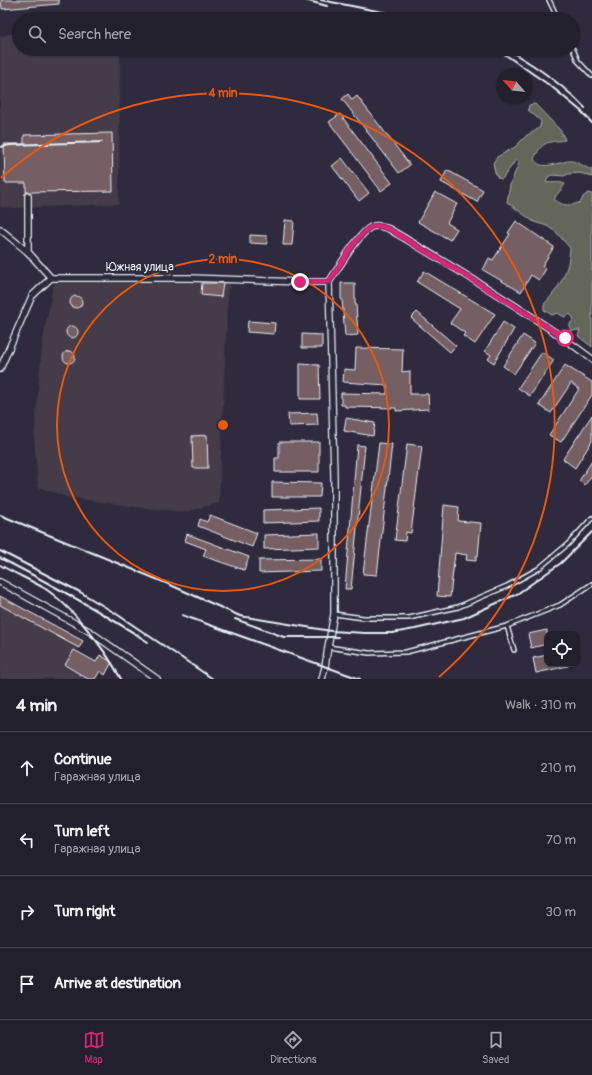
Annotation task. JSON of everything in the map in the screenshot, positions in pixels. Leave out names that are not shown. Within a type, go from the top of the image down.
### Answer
[{"type":"street","points":[[28,196],[28,252]]},
{"type":"street","points":[[322,679],[334,614],[334,476],[329,282],[362,234],[371,227],[378,225],[389,229],[565,338],[592,358]]},
{"type":"street","points":[[0,229],[28,252],[51,278],[32,296],[0,369]]},
{"type":"street","name":"Южная улица","points":[[51,278],[190,278],[329,282]]},
{"type":"street","points":[[0,582],[89,631],[157,679]]},
{"type":"lane","points":[[549,0],[555,12]]},
{"type":"lane","points":[[576,56],[578,61],[592,76]]},
{"type":"lane","points":[[334,614],[364,618],[409,618],[458,607],[507,586],[538,568],[568,544],[592,518]]},
{"type":"lane","points":[[328,647],[369,653],[406,652],[507,626],[560,605],[592,584]]},
{"type":"lane","points":[[507,626],[514,650]]},
{"type":"shaded area","points":[[12,33],[12,56],[120,56],[119,204],[18,208],[0,207],[0,36]]},
{"type":"shaded area","points":[[55,275],[175,276],[230,281],[230,289],[228,288],[219,503],[185,512],[143,508],[67,497],[38,487],[34,438],[42,345]]},
{"type":"shaded area","points":[[0,602],[79,648],[72,655],[95,679],[0,679]]},
{"type":"green space","points":[[535,104],[561,131],[565,140],[549,142],[543,145],[534,159],[537,163],[546,166],[572,161],[592,170],[592,177],[580,173],[568,174],[564,176],[552,175],[548,177],[546,182],[565,184],[554,199],[564,205],[581,202],[583,197],[588,193],[592,194],[592,347],[578,336],[580,330],[570,331],[570,324],[574,319],[570,314],[565,317],[557,313],[552,315],[544,310],[544,304],[551,297],[562,280],[568,265],[570,248],[556,232],[547,226],[534,222],[507,202],[510,185],[519,163],[516,160],[502,179],[498,178],[495,172],[493,163],[497,157],[515,147],[527,135],[540,127],[541,121],[528,110],[529,105]]},
{"type":"building","points":[[1,0],[59,0],[59,4],[2,9]]},
{"type":"building","points":[[348,94],[352,100],[357,96],[410,165],[399,173],[342,99]]},
{"type":"building","points":[[340,114],[392,183],[381,191],[329,122]]},
{"type":"building","points":[[112,133],[113,191],[26,192],[26,183],[5,183],[4,144],[24,144],[24,135]]},
{"type":"building","points":[[342,158],[369,193],[359,201],[332,166]]},
{"type":"building","points":[[447,170],[483,190],[477,202],[441,182]]},
{"type":"building","points":[[435,192],[457,204],[447,223],[457,229],[450,240],[418,222]]},
{"type":"building","points":[[285,220],[294,221],[292,245],[283,245]]},
{"type":"building","points":[[516,221],[554,247],[542,266],[546,269],[539,280],[531,275],[521,292],[483,270],[489,258],[493,260],[510,234],[508,233]]},
{"type":"building","points":[[250,235],[267,236],[267,244],[250,243]]},
{"type":"building","points":[[424,271],[495,314],[475,344],[463,336],[465,333],[450,323],[460,309],[417,282]]},
{"type":"building","points":[[202,283],[223,283],[221,297],[201,295]]},
{"type":"building","points":[[341,283],[355,283],[355,304],[358,335],[345,336],[341,299]]},
{"type":"building","points":[[74,296],[78,296],[82,302],[78,308],[74,308],[70,304],[70,300]]},
{"type":"building","points":[[417,312],[456,346],[450,352],[411,318]]},
{"type":"building","points":[[248,321],[275,323],[274,334],[247,332]]},
{"type":"building","points":[[503,322],[514,329],[494,363],[488,359],[491,355],[485,351]]},
{"type":"building","points":[[70,326],[74,326],[78,332],[74,338],[70,338],[66,334],[66,330]]},
{"type":"building","points":[[302,334],[322,335],[322,348],[302,348]]},
{"type":"building","points":[[523,335],[535,343],[514,374],[503,366]]},
{"type":"building","points":[[356,348],[403,349],[402,372],[410,371],[410,394],[428,394],[429,409],[396,411],[396,408],[345,407],[345,405],[341,405],[341,393],[387,394],[387,385],[343,382],[344,369],[355,370]]},
{"type":"building","points":[[67,351],[71,351],[75,357],[71,363],[67,363],[63,359],[63,355]]},
{"type":"building","points":[[542,352],[554,360],[530,396],[518,388]]},
{"type":"building","points":[[300,364],[319,365],[320,399],[300,399]]},
{"type":"building","points":[[565,365],[592,382],[592,395],[561,442],[549,435],[579,389],[571,383],[551,413],[539,405]]},
{"type":"building","points":[[317,413],[318,425],[289,426],[288,414]]},
{"type":"building","points":[[592,415],[592,441],[575,468],[563,459]]},
{"type":"building","points":[[346,418],[375,423],[373,436],[344,431]]},
{"type":"building","points":[[207,435],[208,468],[193,468],[192,436]]},
{"type":"building","points":[[279,442],[319,442],[319,472],[275,472],[275,458],[279,458]]},
{"type":"building","points":[[379,443],[392,444],[377,575],[363,574]]},
{"type":"building","points":[[407,444],[422,446],[411,533],[406,532],[405,541],[395,540]]},
{"type":"building","points":[[357,445],[365,446],[351,589],[345,589]]},
{"type":"building","points":[[592,461],[592,475],[585,485],[579,481]]},
{"type":"building","points":[[272,482],[321,483],[320,497],[272,497]]},
{"type":"building","points":[[444,505],[459,507],[458,521],[481,523],[478,556],[476,556],[476,561],[466,560],[467,555],[455,553],[450,597],[437,596]]},
{"type":"building","points":[[319,508],[319,521],[263,523],[263,510]]},
{"type":"building","points":[[210,515],[257,533],[252,547],[198,526],[200,519],[207,522]]},
{"type":"building","points":[[319,533],[319,547],[264,549],[264,535]]},
{"type":"building","points":[[187,534],[249,557],[244,570],[203,556],[206,549],[185,541]]},
{"type":"building","points":[[321,559],[321,571],[259,573],[259,560]]},
{"type":"building","points":[[0,596],[83,641],[79,648],[0,605]]},
{"type":"building","points":[[547,630],[544,631],[544,645],[531,648],[528,634]]},
{"type":"building","points":[[74,650],[96,662],[100,655],[112,662],[105,675],[100,671],[95,679],[88,679],[65,665]]},
{"type":"building","points":[[544,656],[544,667],[563,667],[536,673],[533,658]]},
{"type":"railway","points":[[305,0],[327,6]]},
{"type":"railway","points":[[321,0],[382,12]]},
{"type":"railway","points":[[507,56],[552,87],[581,111],[592,123]]},
{"type":"railway","points":[[518,56],[551,78],[569,92],[585,108]]},
{"type":"railway","points":[[0,147],[10,145],[102,142]]},
{"type":"railway","points":[[0,515],[166,583],[240,616],[331,631],[365,633],[392,633],[464,618],[517,594],[561,563],[592,532]]},
{"type":"railway","points":[[0,551],[80,592],[115,613],[213,679]]},
{"type":"railway","points":[[0,558],[75,598],[148,642]]},
{"type":"railway","points":[[0,565],[44,588],[66,606],[97,642],[121,679]]},
{"type":"railway","points":[[182,615],[360,679]]},
{"type":"railway","points":[[235,619],[284,637],[338,637]]},
{"type":"route","points":[[300,282],[329,282],[362,234],[371,227],[378,225],[389,229],[565,338]]}]
